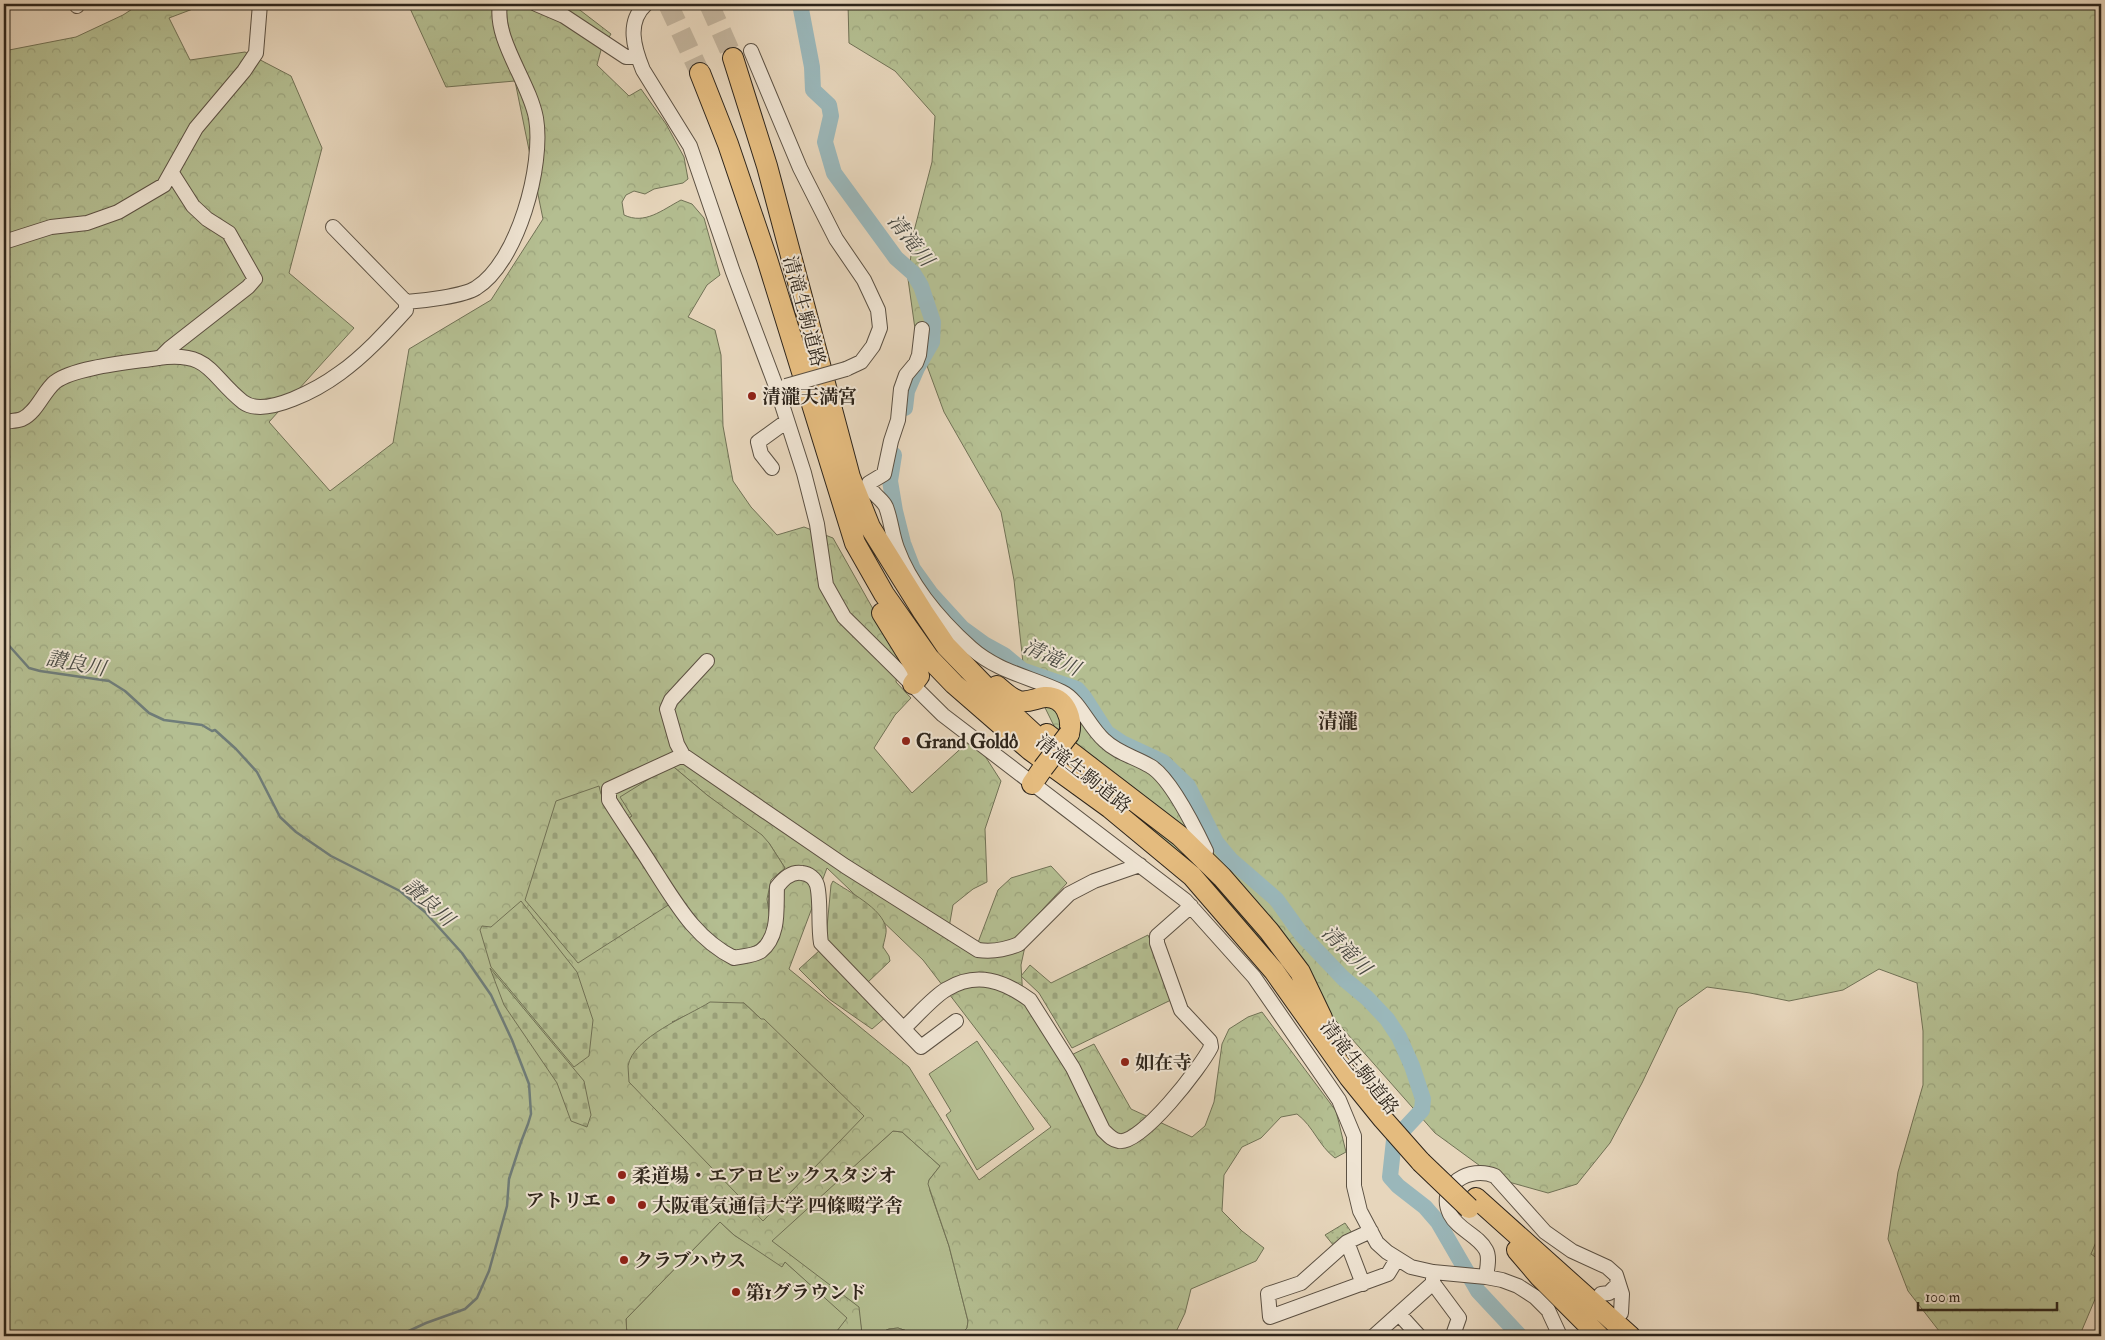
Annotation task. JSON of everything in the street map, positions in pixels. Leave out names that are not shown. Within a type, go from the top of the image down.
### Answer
[{"type":"highway","name":"清滝生駒道路","points":[[742,54],[767,166],[850,477],[870,527],[946,646],[1036,738],[1151,824],[1215,883],[1399,1118],[1426,1158]]},
{"type":"highway","name":"清滝生駒道路","points":[[700,73],[728,144],[767,258],[855,543],[884,594],[928,658],[954,684],[1030,750],[1110,808],[1192,876],[1274,971],[1349,1077],[1382,1119],[1473,1203],[1517,1250],[1613,1336]]},
{"type":"highway","points":[[840,491],[848,547],[884,615],[916,668],[919,676],[913,684]]},
{"type":"highway","points":[[923,612],[937,624],[991,682],[1035,723],[1180,836],[1201,855],[1269,931],[1300,972],[1322,1018]]},
{"type":"highway","points":[[991,682],[1014,700],[1033,702],[1039,699],[1052,698],[1064,705],[1070,718],[1069,734],[1038,776]]},
{"type":"highway","points":[[1033,702],[1030,713],[1035,723]]},
{"type":"highway","name":"清滝生駒道路","points":[[1473,1203],[1493,1215],[1630,1336]]},
{"type":"highway","points":[[1493,1215],[1522,1231],[1544,1247],[1601,1294],[1646,1336]]},
{"type":"highway","points":[[1517,1250],[1540,1277],[1599,1336]]},
{"type":"street","points":[[4,242],[51,227],[87,223],[118,212],[164,185],[196,128],[244,71],[256,53],[260,4]]},
{"type":"street","points":[[406,302],[476,289],[497,271],[516,235],[529,197],[536,160],[536,119],[529,95],[500,29],[500,4]]},
{"type":"street","points":[[536,4],[564,16],[626,57],[637,57]]},
{"type":"street","points":[[646,4],[638,12],[633,30],[632,38],[637,57],[690,146],[782,388],[787,421],[804,473],[817,524],[826,585],[844,617],[943,715],[1038,776],[1140,865],[1191,906],[1254,977],[1340,1100],[1354,1136],[1354,1186],[1360,1211],[1377,1243],[1397,1259],[1437,1276],[1483,1276],[1518,1286],[1535,1297],[1548,1310],[1560,1336]]},
{"type":"street","points":[[742,54],[836,239],[864,280],[878,310],[880,328],[873,346],[861,362],[846,369],[782,388]]},
{"type":"street","points":[[160,358],[255,279],[229,233],[207,219],[192,206],[172,173]]},
{"type":"street","points":[[4,422],[23,419],[56,382],[78,372],[160,358],[183,356],[199,360],[210,368],[244,403],[260,406],[280,406],[307,393],[340,373],[406,310],[406,302],[334,227]]},
{"type":"street","points":[[922,329],[916,363],[906,375],[901,389],[898,420],[891,441],[884,474],[869,483],[870,489],[885,506],[892,536],[909,574],[925,597],[952,628],[983,658],[1007,671],[1064,692],[1074,701],[1094,730],[1105,741],[1117,750],[1151,766],[1159,773],[1191,818],[1206,851],[1201,855]]},
{"type":"street","points":[[772,468],[760,454],[758,442],[787,421]]},
{"type":"street","points":[[707,661],[671,700],[667,709],[676,744],[683,754],[845,866],[978,950],[992,952],[1019,944],[1069,894],[1094,881],[1140,865]]},
{"type":"street","points":[[683,754],[609,790],[609,800],[688,922],[707,941],[734,958],[760,951],[772,937],[776,922],[776,887],[790,874],[797,872],[806,874],[814,879],[817,886],[818,929],[821,943],[921,1047],[956,1021]]},
{"type":"street","points":[[904,1028],[947,989],[974,979],[985,978],[1021,993],[1030,1000],[1073,1068],[1103,1130],[1110,1138],[1119,1142],[1128,1140],[1145,1129],[1180,1093],[1211,1047],[1210,1041],[1181,1010],[1157,943],[1157,936],[1191,906]]},
{"type":"street","points":[[1483,1276],[1487,1252],[1450,1215],[1447,1205],[1447,1195],[1453,1185],[1466,1174],[1478,1171],[1495,1176],[1545,1232],[1572,1251],[1607,1267],[1616,1276],[1622,1294],[1621,1313]]},
{"type":"street","points":[[1370,1231],[1347,1242],[1301,1283],[1268,1294],[1270,1317],[1388,1274],[1397,1259]]},
{"type":"street","points":[[1347,1242],[1363,1284]]},
{"type":"street","points":[[1374,1336],[1437,1276]]},
{"type":"street","points":[[1437,1276],[1459,1318],[1453,1335],[1455,1336]]},
{"type":"street","points":[[1601,1294],[1609,1292],[1618,1284]]},
{"type":"street","points":[[1399,1314],[1419,1336]]},
{"type":"green space","points":[[140,4],[206,4],[169,18],[190,60],[245,52],[291,76],[322,148],[289,273],[354,328],[269,422],[330,491],[393,443],[409,349],[491,300],[543,219],[515,81],[446,87],[408,4],[572,4],[611,34],[601,50],[597,65],[629,96],[641,89],[666,124],[684,157],[688,179],[683,183],[654,189],[645,194],[634,191],[626,195],[622,202],[624,215],[632,218],[646,217],[660,212],[681,200],[692,204],[704,218],[720,275],[707,285],[688,317],[715,330],[721,355],[723,426],[733,481],[751,507],[777,535],[804,527],[833,538],[899,655],[896,682],[911,698],[895,715],[874,748],[912,793],[968,742],[985,756],[1001,781],[985,829],[987,882],[973,889],[953,905],[947,939],[974,953],[998,890],[1011,878],[1051,866],[1067,883],[1030,923],[1021,965],[1023,999],[1063,1059],[1094,1044],[1131,1109],[1192,1137],[1205,1126],[1214,1102],[1222,1044],[1229,1029],[1248,1017],[1262,1012],[1336,1111],[1346,1152],[1335,1158],[1297,1114],[1281,1117],[1261,1138],[1242,1147],[1224,1175],[1222,1211],[1242,1231],[1264,1248],[1256,1261],[1191,1289],[1185,1313],[1174,1336],[959,1336],[967,1328],[968,1321],[949,1246],[928,1184],[940,1166],[902,1132],[893,1131],[772,1241],[859,1307],[862,1334],[867,1336],[833,1336],[847,1318],[785,1262],[782,1267],[734,1235],[720,1222],[626,1319],[627,1336],[4,1336],[4,51],[76,37],[123,15]],"holes":[[[669,763],[769,843],[785,868],[778,874],[770,887],[768,902],[771,927],[706,932],[698,920],[694,923],[627,819],[632,816],[657,774]],[[827,868],[923,960],[1051,1127],[979,1180],[909,1067],[789,969]],[[744,1003],[761,1019],[672,1022],[698,1010]]]},
{"type":"green space","points":[[848,4],[2101,4],[2101,1285],[2081,1336],[1943,1336],[1908,1291],[1888,1239],[1898,1172],[1923,1085],[1923,1031],[1917,983],[1879,969],[1843,990],[1789,1001],[1707,987],[1678,1008],[1642,1083],[1610,1143],[1577,1184],[1548,1193],[1498,1179],[1435,1133],[1329,1013],[1222,905],[1173,873],[1095,798],[1056,730],[1023,663],[1014,580],[1001,512],[944,412],[916,336],[908,279],[914,231],[932,162],[935,116],[895,71],[849,43]]},
{"type":"green space","points":[[669,763],[707,795],[762,835],[785,868],[771,880],[767,899],[771,927],[760,943],[742,952],[732,951],[706,932],[698,920],[694,923],[627,820],[632,816],[620,797],[657,774]]},
{"type":"green space","points":[[599,786],[601,794],[670,904],[578,963],[525,900],[556,801]]},
{"type":"green space","points":[[833,881],[872,907],[886,928],[883,947],[890,961],[866,984],[826,938]]},
{"type":"green space","points":[[521,901],[577,972],[593,1020],[589,1056],[574,1067],[491,967],[480,930],[482,926],[491,927]]},
{"type":"green space","points":[[1148,935],[1173,994],[1171,1000],[1072,1048],[1039,993],[1021,976],[1030,965],[1051,983]]},
{"type":"green space","points":[[820,950],[886,1017],[872,1029],[829,999],[799,969]]},
{"type":"green space","points":[[490,968],[584,1081],[591,1115],[587,1127],[571,1121],[557,1083],[504,1005]]},
{"type":"green space","points":[[710,1002],[744,1003],[761,1019],[764,1019],[864,1116],[763,1221],[629,1082],[628,1066],[632,1055],[640,1046],[663,1028]]},
{"type":"green space","points":[[977,1041],[1034,1129],[977,1170],[946,1115],[951,1111],[929,1074]]},
{"type":"green space","points":[[893,1131],[902,1132],[940,1166],[929,1180],[930,1191],[949,1246],[968,1321],[967,1328],[959,1336],[922,1336],[898,1328],[889,1329],[873,1336],[862,1334],[858,1307],[771,1241]]},
{"type":"green space","name":"第1グラウンド","points":[[720,1222],[734,1235],[782,1266],[785,1262],[848,1318],[833,1336],[627,1336],[626,1319]]},
{"type":"green space","points":[[1345,1223],[1352,1233],[1334,1246],[1325,1235]]},
{"type":"green space","points":[[2101,1230],[2101,1261],[2091,1254]]},
{"type":"green space","points":[[898,1328],[922,1336],[873,1336],[889,1329]]},
{"type":"waterway","name":"清滝川","points":[[800,4],[812,67],[813,90],[829,105],[831,116],[825,142],[834,173],[896,258],[913,273],[921,286],[933,322],[932,342],[917,368],[907,391],[905,408]]},
{"type":"waterway","name":"清滝川","points":[[894,455],[890,481],[903,543],[913,569],[931,594],[962,628],[984,644],[1004,655],[1022,670],[1077,689],[1107,733],[1122,743],[1163,762],[1188,786],[1216,842],[1231,860],[1276,899],[1302,935],[1343,978],[1367,998],[1387,1019],[1399,1037],[1412,1066],[1423,1099],[1422,1110],[1394,1140],[1390,1177],[1398,1186],[1425,1207],[1438,1222],[1478,1291],[1520,1336]]},
{"type":"waterway","name":"讃良川","points":[[4,640],[29,668],[109,681],[125,691],[149,713],[164,720],[202,725],[212,731],[215,730],[257,772],[280,817],[296,832],[331,856],[400,891],[425,912],[462,953],[491,995],[512,1040],[529,1084],[531,1114],[509,1179],[507,1206],[489,1271],[477,1298],[465,1309],[426,1323],[398,1336]]},
{"type":"tunnel","points":[[668,4],[700,73]]},
{"type":"tunnel","points":[[709,4],[733,58]]},
{"type":"place","name":"清瀧天満宮","points":[[752,396]]},
{"type":"place","name":"Grand Goldô","points":[[906,741]]},
{"type":"place","name":"如在寺","points":[[1125,1062]]},
{"type":"place","name":"柔道場・エアロビックスタジオ","points":[[622,1175]]},
{"type":"place","name":"アトリエ","points":[[611,1200]]},
{"type":"place","name":"大阪電気通信大学 四條畷学舎","points":[[642,1205]]},
{"type":"place","name":"クラブハウス","points":[[624,1260]]},
{"type":"place","name":"第1グラウンド","points":[[736,1292]]},
{"type":"district","name":"清瀧","points":[[1338,721]]}]
